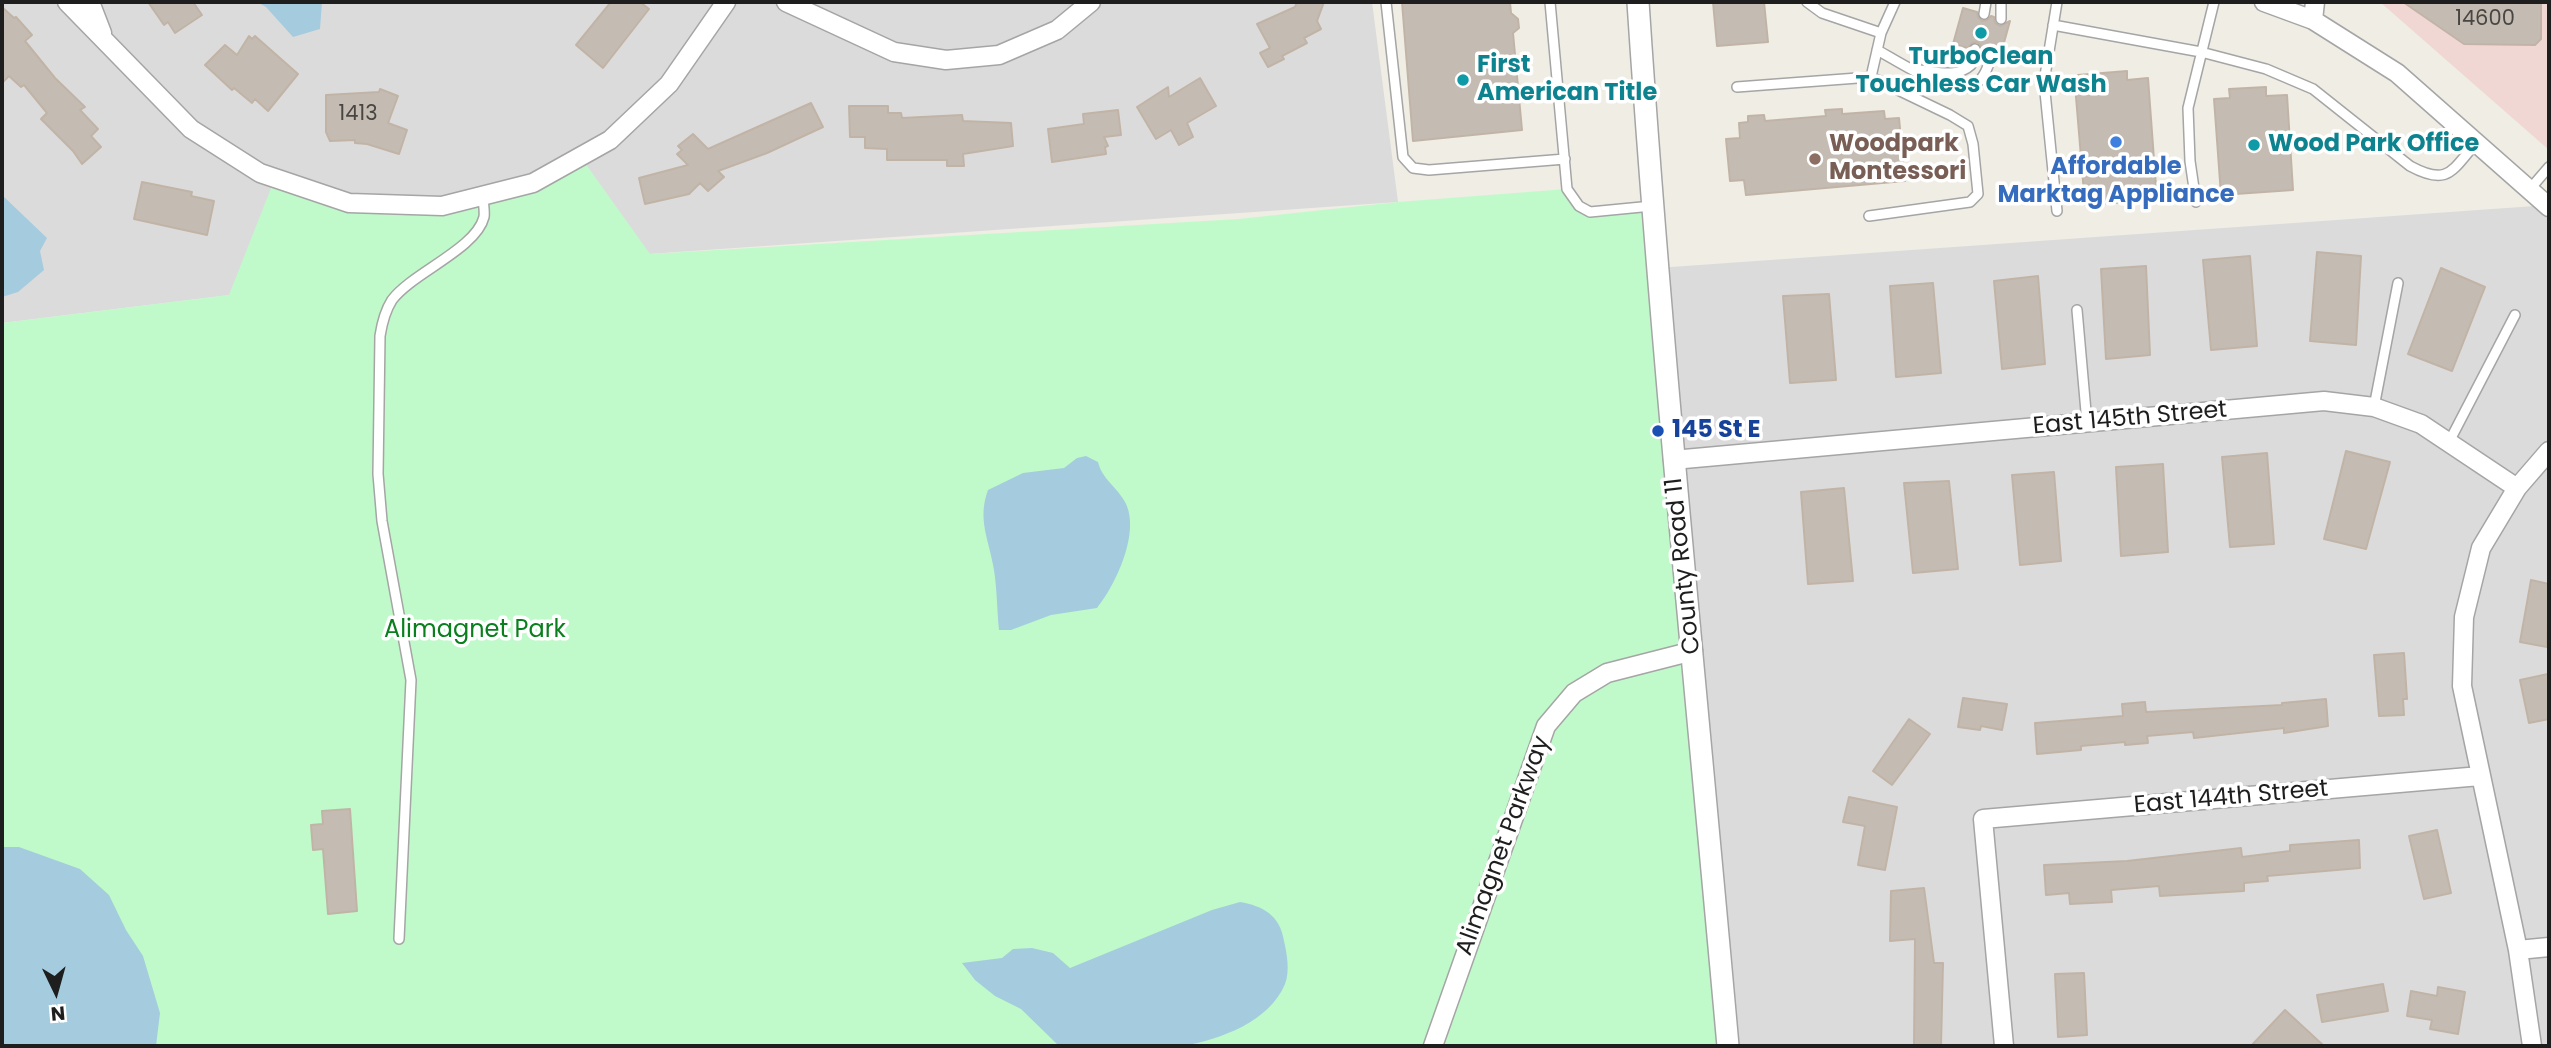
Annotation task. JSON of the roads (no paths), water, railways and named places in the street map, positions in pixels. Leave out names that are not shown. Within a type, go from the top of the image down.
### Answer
[{"type":"street","points":[[67,2],[191,129],[260,173],[349,203],[442,206],[533,183],[610,140],[669,84],[726,2]]},
{"type":"street","points":[[90,2],[106,43]]},
{"type":"street","points":[[786,2],[894,52],[946,60],[999,55],[1057,30],[1091,2]]},
{"type":"street","name":"County Road 11","points":[[1638,2],[1673,460],[1728,1046]]},
{"type":"street","points":[[2264,2],[2313,20],[2397,73],[2549,207]]},
{"type":"street","points":[[2313,20],[2315,2]]},
{"type":"street","name":"East 145th Street","points":[[1673,460],[2324,401],[2374,407],[2421,424],[2517,488]]},
{"type":"street","points":[[2532,1046],[2518,950],[2462,686],[2463,617],[2482,548],[2517,488],[2549,451]]},
{"type":"street","name":"Alimagnet Parkway","points":[[1433,1046],[1546,726],[1574,694],[1607,673],[1693,651]]},
{"type":"street","name":"East 144th Street","points":[[2004,1046],[1983,819],[2480,776]]},
{"type":"street","points":[[2518,950],[2549,947]]},
{"type":"lane","points":[[1386,2],[1403,156],[1413,168],[1429,170],[1565,159]]},
{"type":"lane","points":[[1550,2],[1567,189],[1579,206],[1590,212],[1652,206]]},
{"type":"lane","points":[[1807,2],[1822,13],[1881,33]]},
{"type":"lane","points":[[1871,76],[1881,33],[1895,2]]},
{"type":"lane","points":[[1984,14],[1986,2]]},
{"type":"lane","points":[[2001,2],[2001,19]]},
{"type":"lane","points":[[2057,2],[2044,82],[2057,211]]},
{"type":"lane","points":[[2196,202],[2190,161],[2188,108],[2214,2]]},
{"type":"lane","points":[[2053,25],[2201,52],[2266,69],[2313,89],[2410,166],[2428,176],[2440,177],[2448,174],[2477,142]]},
{"type":"lane","points":[[1912,68],[1950,74],[1959,72],[1971,65],[1975,49]]},
{"type":"lane","points":[[1877,50],[1954,88],[1972,87],[1984,75],[1992,55]]},
{"type":"lane","points":[[1737,87],[1871,76],[1968,126],[1973,144],[1978,194],[1970,202],[1869,216]]},
{"type":"lane","points":[[2530,189],[2549,167]]},
{"type":"lane","points":[[399,939],[411,680],[382,522],[378,474],[380,336],[383,317],[393,299],[467,242],[477,230],[484,217],[483,195]]},
{"type":"lane","points":[[2374,407],[2398,283]]},
{"type":"lane","points":[[2077,310],[2087,423]]},
{"type":"lane","points":[[2449,442],[2515,315]]},
{"type":"water","points":[[257,2],[322,2],[320,29],[293,37],[266,7]]},
{"type":"water","points":[[2,195],[47,238],[40,251],[44,270],[18,292],[2,297]]},
{"type":"water","points":[[1086,456],[1098,462],[1125,502],[1129,514],[1128,542],[1112,586],[1097,608],[1051,615],[1011,630],[999,630],[994,570],[984,520],[988,490],[1023,473],[1064,468],[1077,458]]},
{"type":"water","points":[[2,847],[19,847],[80,869],[109,895],[126,930],[143,956],[160,1013],[156,1046],[2,1046]]},
{"type":"water","points":[[1240,902],[1263,909],[1279,924],[1287,957],[1285,984],[1268,1009],[1256,1018],[1242,1027],[1198,1043],[1174,1047],[1059,1046],[1021,1009],[995,996],[975,980],[962,963],[1002,958],[1013,949],[1032,948],[1053,953],[1070,968],[1212,910]]},
{"type":"place","name":"TurboClean Touchless Car Wash","points":[[1981,33]]},
{"type":"place","name":"First American Title","points":[[1463,80]]},
{"type":"place","name":"Affordable Marktag Appliance","points":[[2116,142]]},
{"type":"place","name":"Wood Park Office","points":[[2254,145]]},
{"type":"place","name":"Woodpark Montessori","points":[[1815,159]]},
{"type":"place","name":"145 St E","points":[[1658,431]]},
{"type":"park label","name":"Alimagnet Park","points":[[475,631]]}]
